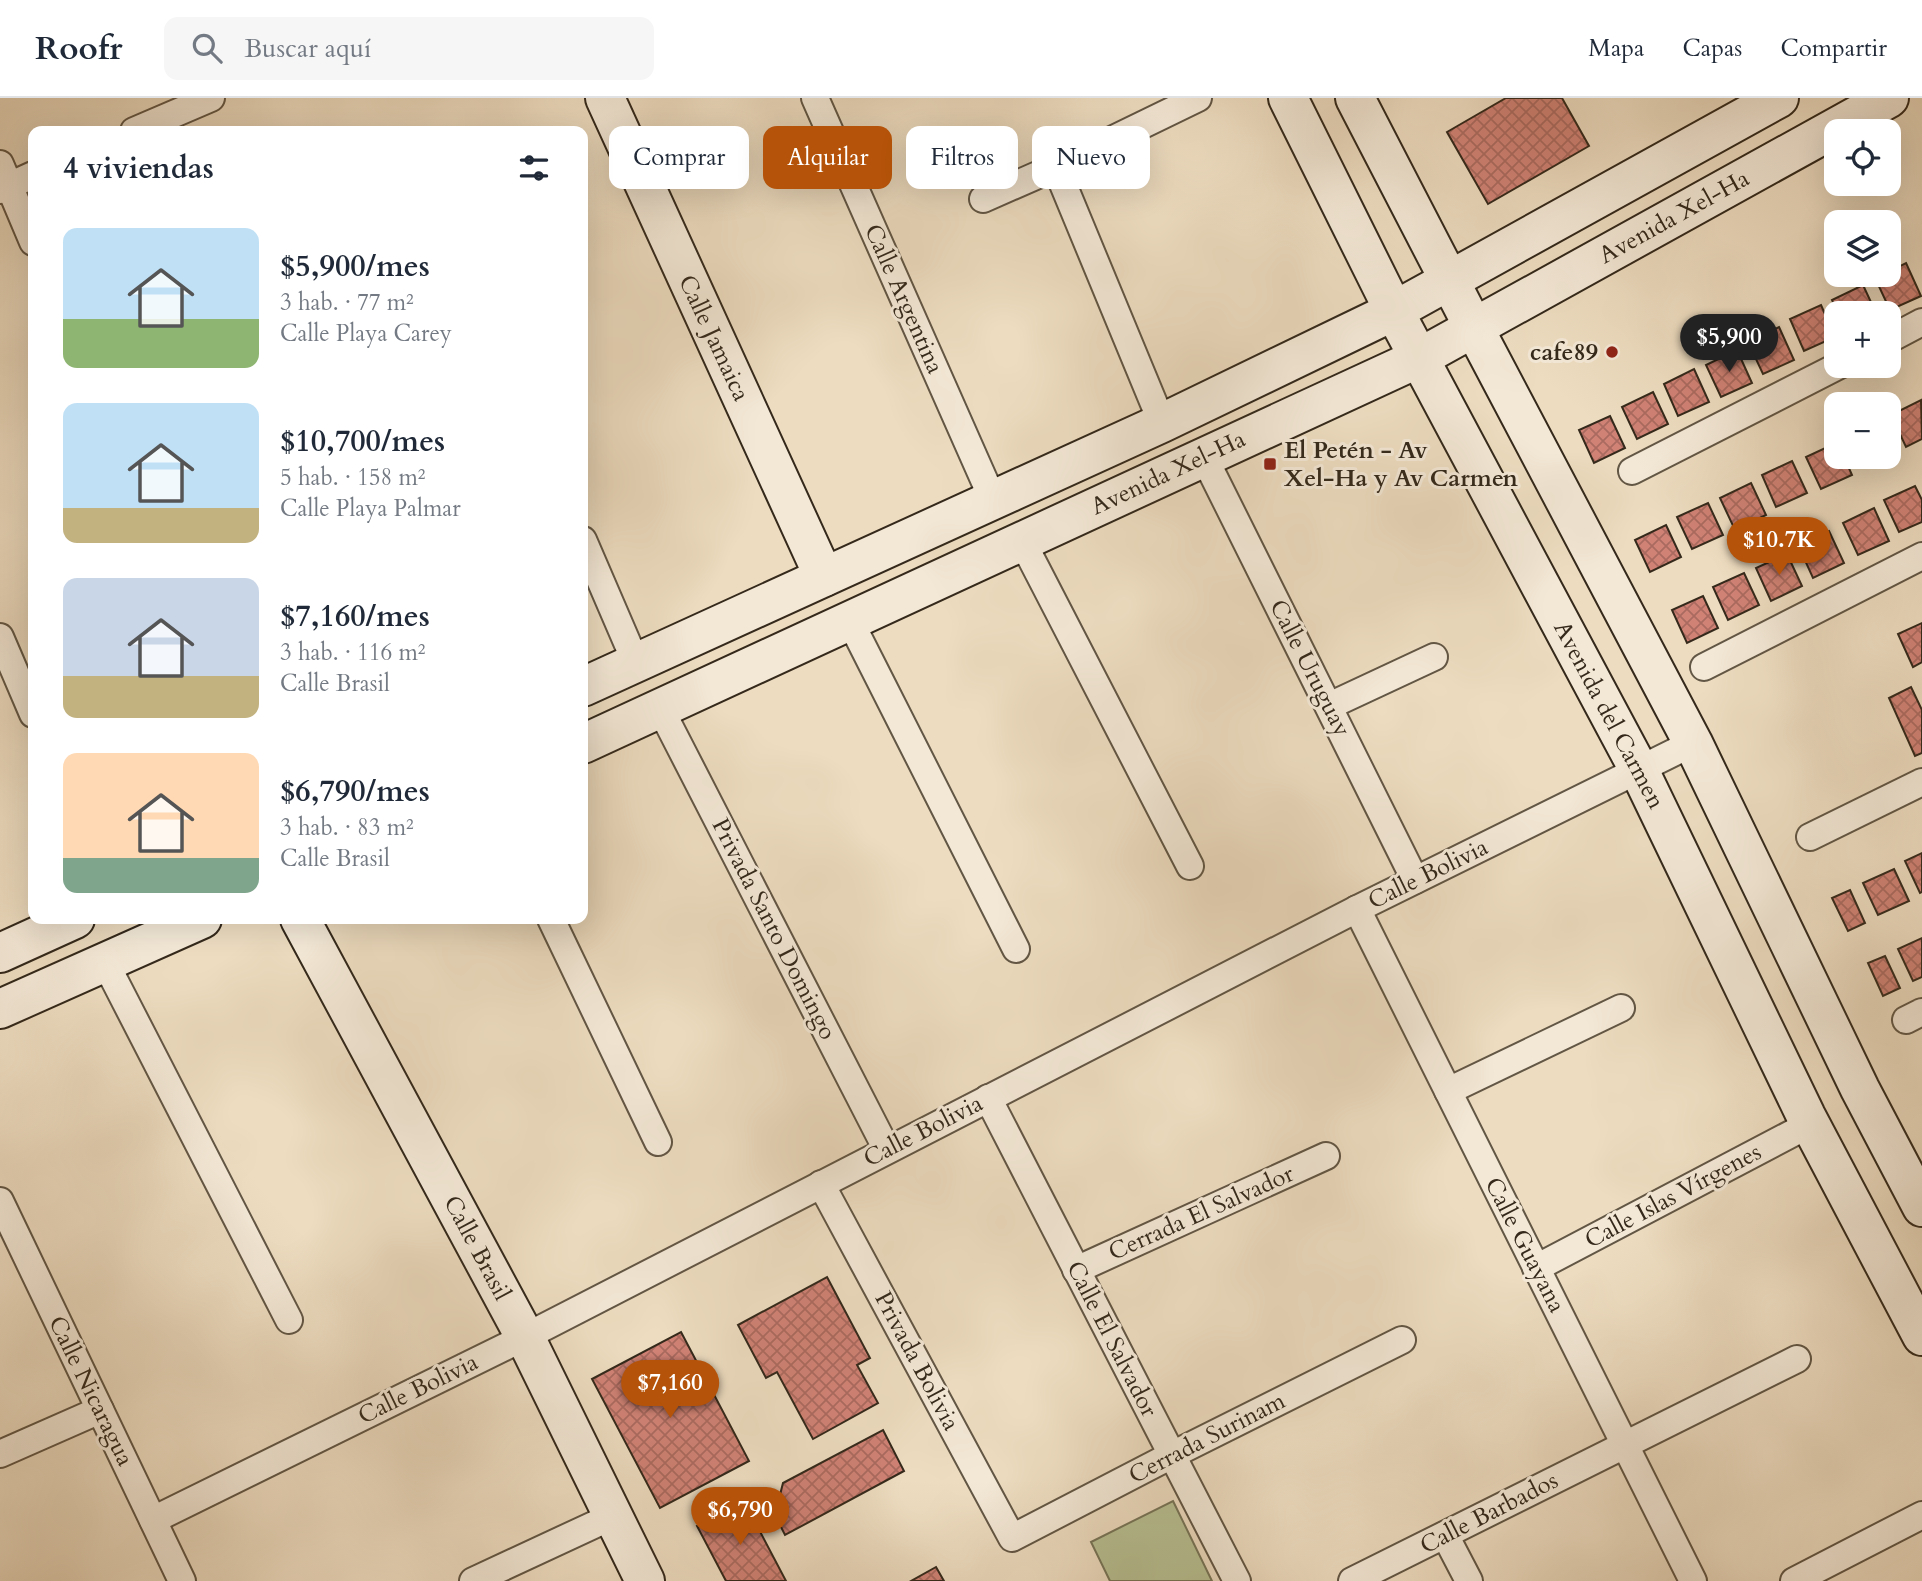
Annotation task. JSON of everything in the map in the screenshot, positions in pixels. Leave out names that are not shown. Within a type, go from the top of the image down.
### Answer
[{"type":"street","name":"Calle Jamaica","points":[[605,98],[824,577]]},
{"type":"street","name":"Calle Argentina","points":[[816,98],[993,500]]},
{"type":"street","points":[[1140,126],[1198,98]]},
{"type":"street","name":"Avenida del Carmen","points":[[1288,98],[1394,311],[1639,770],[1810,1124],[1922,1336]]},
{"type":"street","points":[[1355,98],[1693,743],[1860,1089],[1922,1207]]},
{"type":"street","name":"Avenida Xel-Ha","points":[[588,685],[1162,423],[1394,311],[1779,98]]},
{"type":"street","name":"Avenida Xel-Ha","points":[[588,742],[1419,358],[1889,98]]},
{"type":"street","points":[[144,126],[196,101]]},
{"type":"street","points":[[28,176],[3,180],[28,232]]},
{"type":"street","points":[[983,200],[1032,178]]},
{"type":"street","points":[[1065,189],[1162,423]]},
{"type":"street","points":[[1901,334],[1922,323]]},
{"type":"street","points":[[1632,471],[1824,373]]},
{"type":"street","name":"Calle Uruguay","points":[[1204,457],[1415,880]]},
{"type":"street","points":[[1022,541],[1190,866]]},
{"type":"street","points":[[588,552],[636,663]]},
{"type":"street","points":[[1704,667],[1922,556]]},
{"type":"street","points":[[850,621],[1016,949]]},
{"type":"street","points":[[0,637],[28,701]]},
{"type":"street","points":[[1329,706],[1434,657]]},
{"type":"street","name":"Privada Santo Domingo","points":[[660,708],[887,1150]]},
{"type":"street","name":"Calle Bolivia","points":[[153,1520],[525,1337],[1357,909],[1693,743]]},
{"type":"street","points":[[1810,836],[1922,782]]},
{"type":"street","name":"Calle Guayana","points":[[1357,909],[1693,1581]]},
{"type":"street","points":[[0,953],[64,924]]},
{"type":"street","points":[[0,1009],[191,924]]},
{"type":"street","name":"Calle Brasil","points":[[303,924],[525,1337],[645,1581]]},
{"type":"street","points":[[553,924],[658,1142]]},
{"type":"street","points":[[105,962],[289,1320]]},
{"type":"street","points":[[1448,1091],[1621,1008]]},
{"type":"street","name":"Calle El Salvador","points":[[988,1098],[1237,1581]]},
{"type":"street","name":"Calle Islas Vírgenes","points":[[1536,1268],[1810,1124]]},
{"type":"street","name":"Cerrada El Salvador","points":[[1076,1270],[1326,1156]]},
{"type":"street","name":"Privada Bolivia","points":[[821,1184],[1012,1538]]},
{"type":"street","name":"Calle Nicaragua","points":[[0,1200],[183,1581]]},
{"type":"street","name":"Cerrada Surinam","points":[[1012,1538],[1402,1340]]},
{"type":"street","name":"Calle Barbados","points":[[1352,1581],[1797,1359]]},
{"type":"street","points":[[0,1454],[100,1410]]},
{"type":"street","points":[[1794,1581],[1922,1515]]},
{"type":"street","points":[[473,1581],[614,1516]]},
{"type":"street","points":[[1445,1535],[1469,1581]]},
{"type":"green space","points":[[1173,1501],[1212,1581],[1110,1581],[1091,1542]]},
{"type":"building","points":[[1506,98],[1562,98],[1589,146],[1488,204],[1447,132]]},
{"type":"building","points":[[1906,263],[1921,296],[1901,305],[1901,301],[1886,301],[1879,287],[1901,287],[1901,266]]},
{"type":"building","points":[[1864,287],[1870,301],[1832,301]]},
{"type":"building","points":[[1821,305],[1824,312],[1824,342],[1804,351],[1790,319]]},
{"type":"building","points":[[1779,327],[1794,360],[1763,374],[1748,342]]},
{"type":"building","points":[[1737,350],[1752,383],[1721,397],[1706,365]]},
{"type":"building","points":[[1694,369],[1709,402],[1678,416],[1664,384]]},
{"type":"building","points":[[1653,392],[1668,424],[1637,439],[1622,407]]},
{"type":"building","points":[[1921,400],[1922,439],[1906,447],[1901,436],[1901,410]]},
{"type":"building","points":[[1610,416],[1625,448],[1594,463],[1579,430]]},
{"type":"building","points":[[1824,449],[1824,469],[1849,469],[1852,475],[1821,489],[1806,457]]},
{"type":"building","points":[[1792,461],[1807,493],[1776,507],[1762,475]]},
{"type":"building","points":[[1751,483],[1766,515],[1735,530],[1720,498]]},
{"type":"building","points":[[1915,486],[1922,500],[1922,522],[1899,532],[1884,500]]},
{"type":"building","points":[[1708,503],[1723,535],[1692,549],[1677,517]]},
{"type":"building","points":[[1874,508],[1889,541],[1858,555],[1843,523]]},
{"type":"building","points":[[1666,525],[1681,557],[1650,572],[1635,540]]},
{"type":"building","points":[[1829,531],[1844,563],[1813,578],[1798,545]]},
{"type":"building","points":[[1787,554],[1802,586],[1771,601],[1756,568]]},
{"type":"building","points":[[1744,573],[1759,605],[1728,620],[1713,587]]},
{"type":"building","points":[[1703,596],[1718,628],[1687,643],[1672,610]]},
{"type":"building","points":[[1922,623],[1922,662],[1913,667],[1898,634]]},
{"type":"building","points":[[1911,687],[1922,710],[1922,753],[1915,756],[1889,698]]},
{"type":"building","points":[[1922,853],[1922,892],[1920,893],[1905,861]]},
{"type":"building","points":[[1894,869],[1909,901],[1878,915],[1863,883]]},
{"type":"building","points":[[1850,890],[1865,923],[1848,931],[1832,898]]},
{"type":"building","points":[[1922,938],[1922,977],[1913,981],[1898,949]]},
{"type":"building","points":[[1885,956],[1900,988],[1883,996],[1868,963]]},
{"type":"building","points":[[827,1277],[870,1358],[857,1365],[878,1403],[813,1439],[777,1372],[766,1378],[738,1325]]},
{"type":"building","points":[[681,1332],[749,1461],[660,1508],[592,1379]]},
{"type":"building","points":[[883,1430],[904,1471],[785,1535],[775,1515],[783,1483]]},
{"type":"building","points":[[744,1501],[786,1581],[726,1581],[697,1526]]},
{"type":"building","points":[[936,1567],[944,1581],[911,1581]]},
{"type":"place","name":"cafe89","points":[[1612,352]]},
{"type":"place","name":"El Petén - Av Xel-Ha y Av Carmen","points":[[1270,464]]}]
